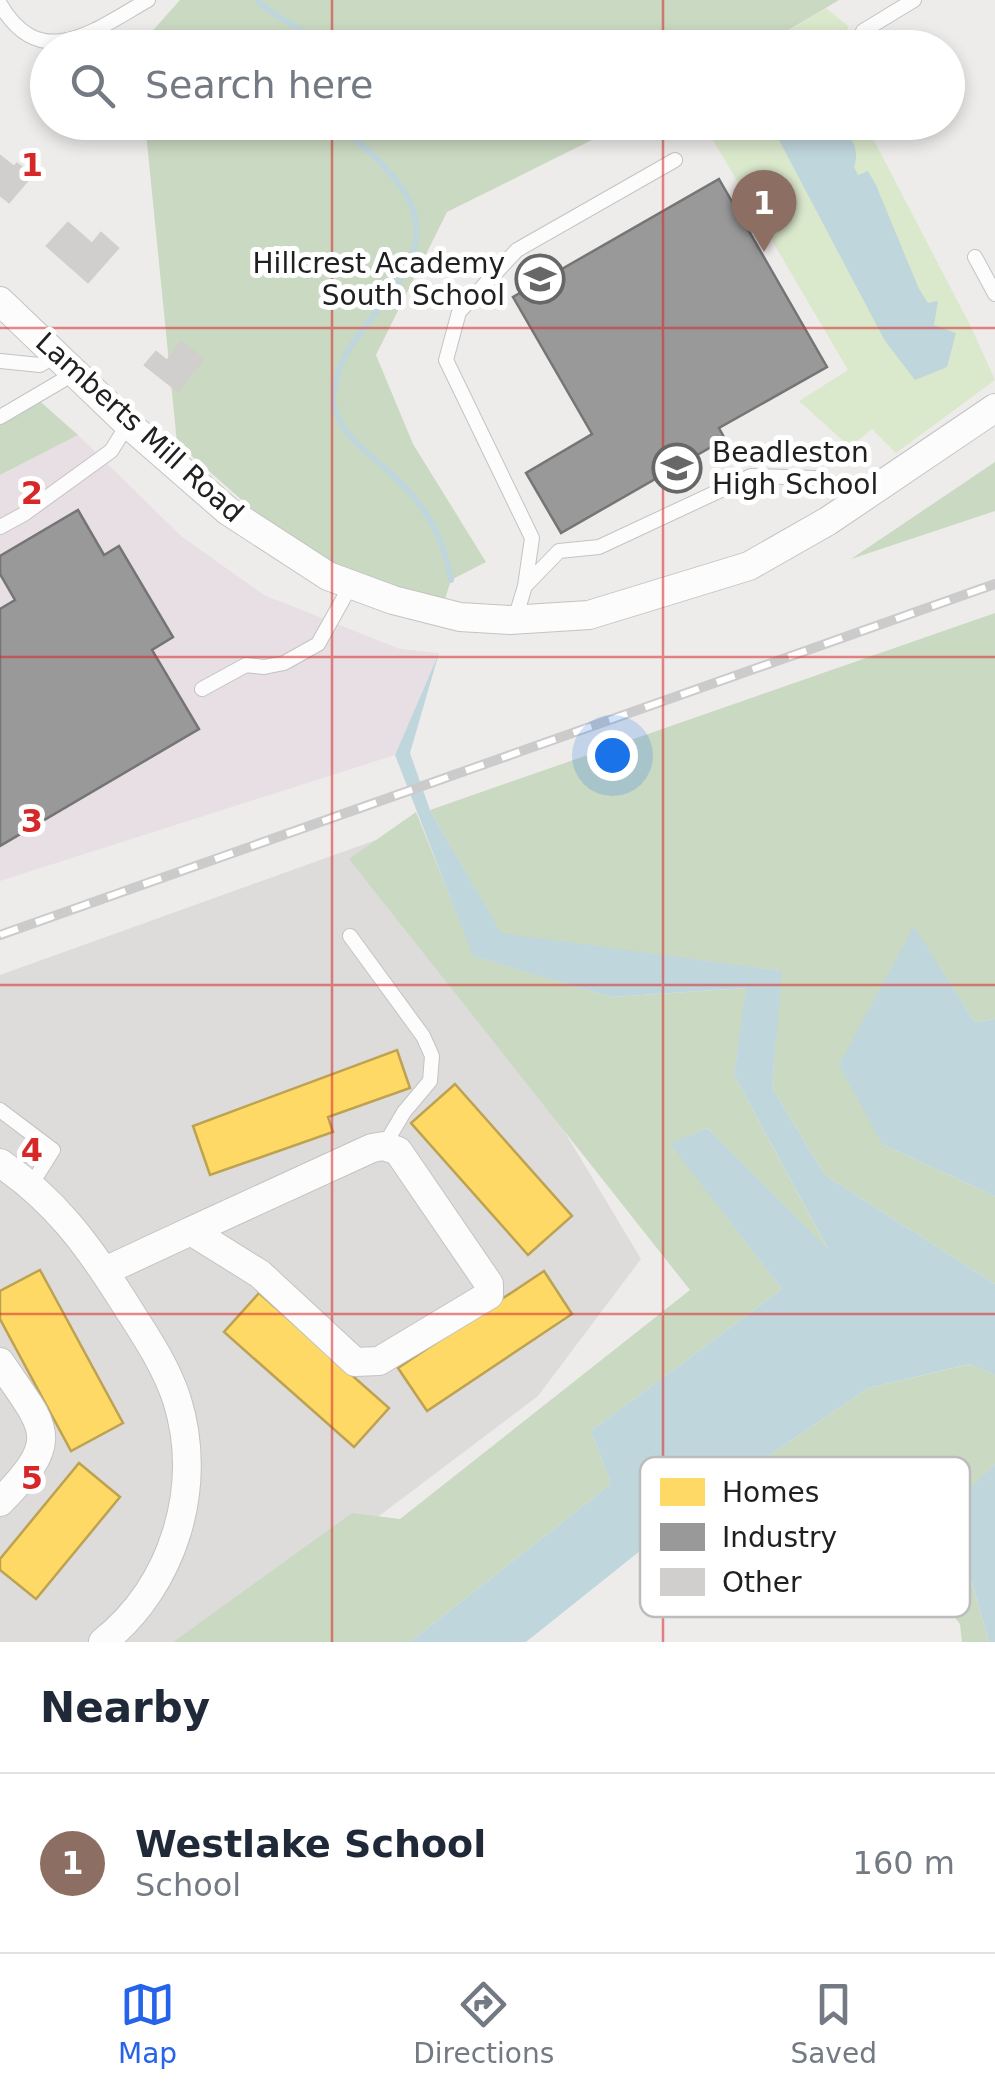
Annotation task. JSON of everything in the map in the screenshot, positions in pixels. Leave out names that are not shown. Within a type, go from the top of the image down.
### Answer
[{"type":"street","name":"Lamberts Mill Road","points":[[0,301],[128,424],[228,511],[328,576],[393,600],[460,617],[516,620],[600,613],[749,566],[828,521],[995,408]]},
{"type":"street","points":[[105,1271],[372,1148],[384,1146],[398,1151],[489,1284],[485,1300],[379,1362],[355,1362],[260,1274],[192,1231]]},
{"type":"street","points":[[0,1163],[71,1223],[105,1271],[168,1378],[182,1423],[187,1470],[182,1516],[167,1560],[143,1600],[103,1642]]},
{"type":"street","points":[[0,1362],[42,1432],[36,1462],[0,1502]]},
{"type":"lane","points":[[94,30],[148,0]]},
{"type":"lane","points":[[863,30],[914,0]]},
{"type":"lane","points":[[0,4],[7,16],[30,35]]},
{"type":"lane","points":[[516,620],[532,538],[446,360],[459,312],[517,250],[676,160]]},
{"type":"lane","points":[[975,256],[995,294]]},
{"type":"lane","points":[[0,361],[66,364]]},
{"type":"lane","points":[[0,416],[66,364]]},
{"type":"lane","points":[[0,527],[112,451],[128,424]]},
{"type":"lane","points":[[525,586],[559,551],[599,546],[751,476],[815,478],[868,493]]},
{"type":"lane","points":[[202,689],[246,665],[284,663],[318,644],[351,585]]},
{"type":"lane","points":[[350,936],[423,1036],[432,1056],[430,1081],[404,1112],[384,1146]]},
{"type":"lane","points":[[0,1110],[54,1150],[30,1185]]},
{"type":"shaded area","points":[[78,435],[181,536],[264,595],[400,649],[439,653],[395,755],[0,881],[0,475]]},
{"type":"shaded area","points":[[387,836],[641,1259],[538,1396],[212,1642],[0,1642],[0,975]]},
{"type":"green space","points":[[180,0],[839,0],[789,30],[153,30]]},
{"type":"green space","points":[[826,8],[848,26],[848,30],[790,30]]},
{"type":"green space","points":[[147,140],[592,140],[447,212],[376,355],[413,444],[486,562],[451,580],[441,612],[328,576],[177,443]]},
{"type":"green space","points":[[713,140],[874,140],[995,380],[896,453],[872,429],[850,447],[799,401],[848,370]]},
{"type":"green space","points":[[34,396],[78,435],[0,475],[0,414]]},
{"type":"green space","points":[[995,462],[995,511],[851,559]]},
{"type":"green space","points":[[995,613],[995,1019],[975,1022],[914,927],[882,1144],[995,1196],[995,1284],[825,1175],[772,1088],[781,971],[501,934],[430,810]]},
{"type":"green space","points":[[416,812],[474,956],[611,997],[747,988],[734,1075],[830,1253],[707,1128],[671,1144],[782,1289],[591,1431],[611,1484],[410,1642],[173,1642],[352,1513],[400,1519],[690,1290],[349,859]]},
{"type":"green space","points":[[971,1364],[995,1375],[995,1464],[970,1488],[970,1457],[767,1457],[868,1388]]},
{"type":"green space","points":[[970,1577],[989,1642],[962,1642],[960,1624],[954,1617],[970,1617]]},
{"type":"water","points":[[779,140],[851,140],[856,153],[854,167],[858,175],[868,171],[876,185],[919,289],[928,303],[938,301],[934,325],[956,333],[947,367],[915,380],[885,341]]},
{"type":"water","points":[[439,653],[410,753],[430,810],[501,933],[782,971],[772,1088],[825,1175],[995,1284],[995,1375],[970,1364],[868,1388],[767,1457],[640,1457],[640,1551],[526,1642],[410,1642],[611,1484],[591,1431],[782,1289],[670,1144],[707,1128],[828,1249],[734,1075],[746,988],[611,997],[473,956],[395,755]]},
{"type":"water","points":[[914,926],[975,1022],[995,1019],[995,1196],[882,1144],[839,1065]]},
{"type":"water","points":[[995,1464],[995,1642],[989,1642],[970,1576],[970,1488]]},
{"type":"building: Homes","points":[[397,1050],[410,1088],[328,1117],[333,1132],[210,1175],[193,1126]]},
{"type":"building: Homes","points":[[455,1084],[572,1216],[528,1255],[411,1123]]},
{"type":"building: Homes","points":[[40,1270],[123,1423],[71,1451],[0,1319],[0,1291]]},
{"type":"building: Homes","points":[[544,1271],[572,1314],[427,1411],[398,1368]]},
{"type":"building: Homes","points":[[259,1293],[389,1408],[354,1447],[224,1332]]},
{"type":"building: Homes","points":[[79,1463],[120,1497],[36,1599],[0,1570],[0,1559]]},
{"type":"building: Industry","points":[[719,179],[827,367],[719,428],[725,439],[561,533],[526,473],[592,434],[513,297]]},
{"type":"building: Industry","points":[[78,510],[104,555],[119,546],[173,637],[152,650],[199,729],[0,846],[0,609],[15,600],[0,574],[0,556]]},
{"type":"building: Other","points":[[0,156],[32,175],[9,202],[0,195]]},
{"type":"building: Other","points":[[68,223],[92,244],[101,233],[118,248],[88,282],[47,246]]},
{"type":"building: Other","points":[[181,342],[203,359],[178,391],[145,365],[156,352],[167,361]]},
{"type":"waterway","points":[[257,0],[300,30]]},
{"type":"waterway","points":[[356,140],[401,187],[410,202],[416,228],[413,252],[403,274],[343,360],[335,384],[334,407],[354,441],[395,477],[421,507],[440,541],[451,580]]},
{"type":"railway","points":[[0,935],[995,584]]},
{"type":"place","name":"Westlake School","points":[[764,252]]},
{"type":"place","name":"Hillcrest Academy South School","points":[[540,279]]},
{"type":"place","name":"Beadleston High School","points":[[677,468]]}]
